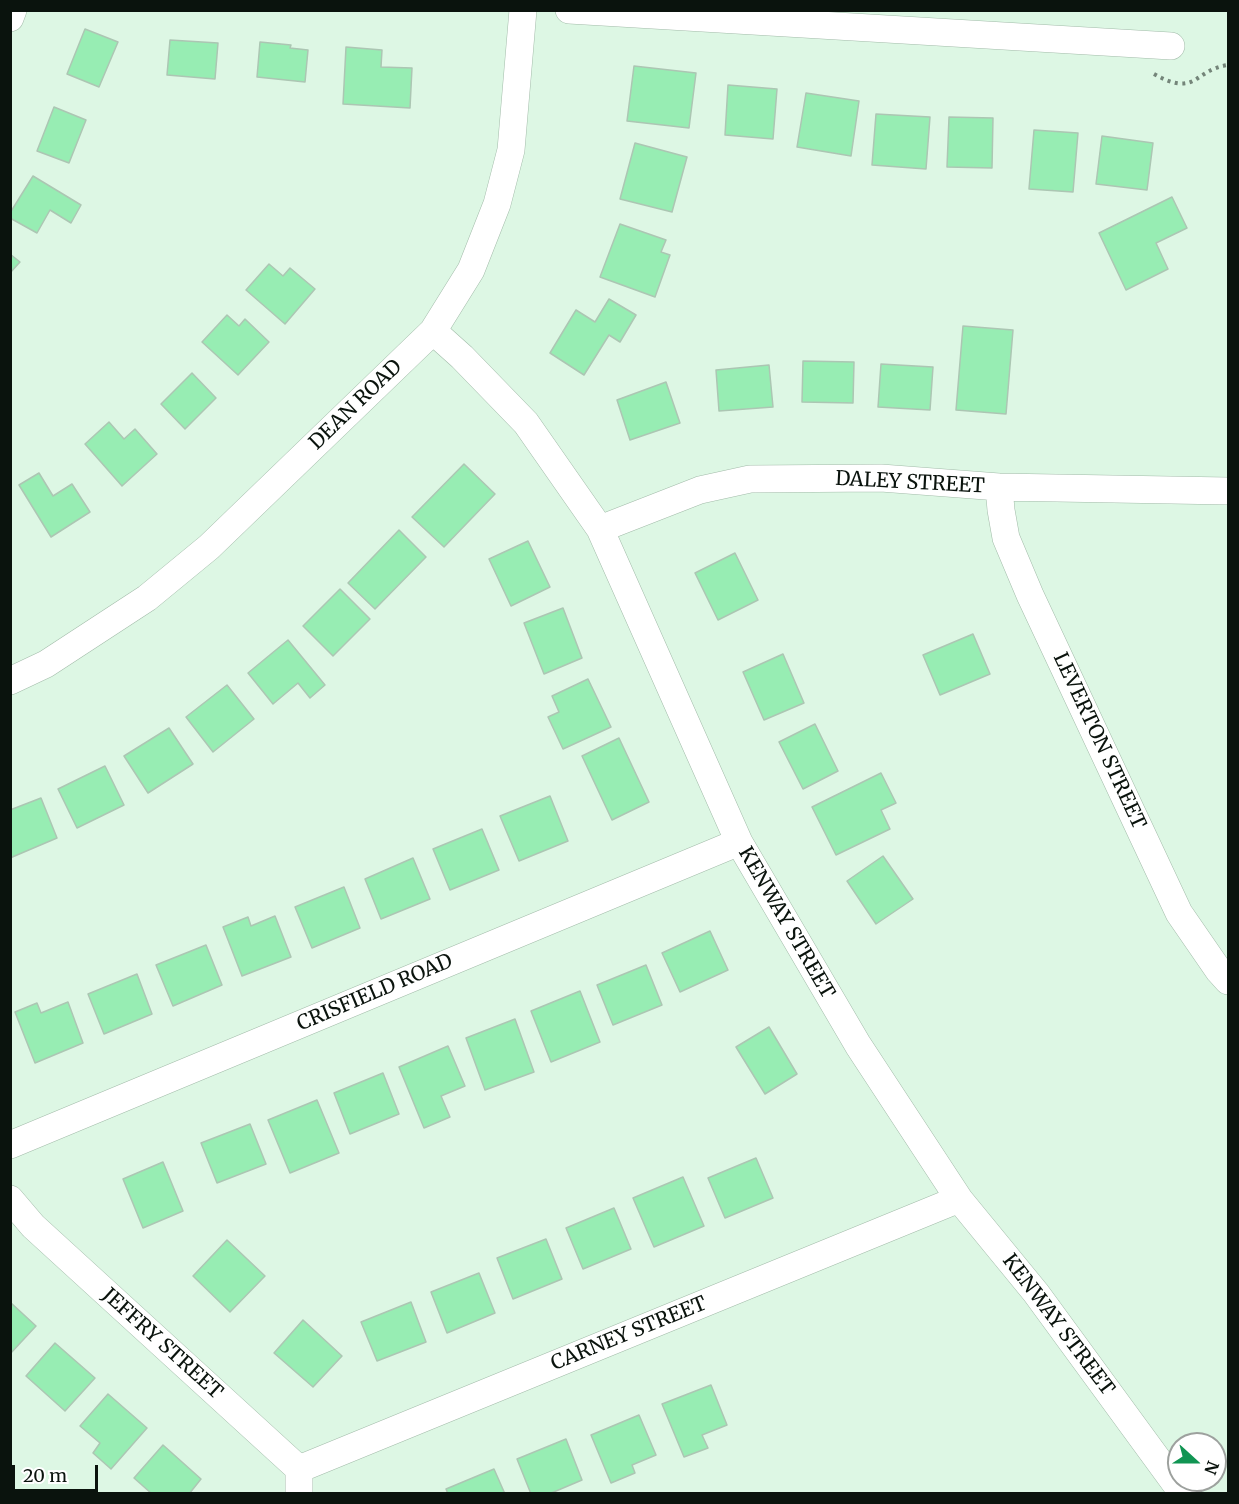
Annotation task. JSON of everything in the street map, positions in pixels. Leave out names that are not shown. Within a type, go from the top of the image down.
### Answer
[{"type":"street","points":[[10,18],[13,10]]},
{"type":"street","name":"DEAN ROAD","points":[[10,681],[46,664],[147,598],[200,554],[433,331],[471,270],[497,204],[511,150],[523,10]]},
{"type":"street","points":[[569,10],[1171,46]]},
{"type":"street","name":"KENWAY STREET","points":[[433,331],[462,357],[526,423],[600,529],[739,842],[858,1045],[959,1198],[1036,1293],[1183,1494]]},
{"type":"street","name":"DALEY STREET","points":[[600,529],[700,490],[750,479],[881,478],[999,487],[1228,491]]},
{"type":"street","name":"LEVERTON STREET","points":[[999,487],[1006,538],[1030,595],[1179,913],[1228,981]]},
{"type":"street","name":"CRISFIELD ROAD","points":[[10,1144],[739,842]]},
{"type":"street","name":"CARNEY STREET","points":[[299,1481],[959,1198]]},
{"type":"street","name":"JEFFRY STREET","points":[[10,1199],[33,1226],[299,1481]]},
{"type":"building","points":[[85,29],[118,42],[99,87],[67,74]]},
{"type":"building","points":[[170,40],[218,43],[215,79],[167,75]]},
{"type":"building","points":[[260,42],[291,45],[290,48],[308,50],[305,82],[257,77]]},
{"type":"building","points":[[346,47],[382,50],[381,67],[412,68],[410,108],[343,104]]},
{"type":"building","points":[[634,66],[696,73],[689,128],[627,121]]},
{"type":"building","points":[[728,85],[777,89],[773,139],[725,135]]},
{"type":"building","points":[[806,93],[859,101],[851,156],[797,147]]},
{"type":"building","points":[[54,107],[86,120],[69,163],[37,151]]},
{"type":"building","points":[[876,114],[930,117],[926,169],[872,165]]},
{"type":"building","points":[[949,117],[993,118],[992,168],[947,167]]},
{"type":"building","points":[[1034,130],[1078,133],[1073,192],[1029,189]]},
{"type":"building","points":[[1102,136],[1153,143],[1147,190],[1096,184]]},
{"type":"building","points":[[635,143],[687,157],[672,212],[620,199]]},
{"type":"building","points":[[33,176],[81,205],[71,223],[50,210],[37,233],[10,218],[10,213]]},
{"type":"building","points":[[1172,197],[1187,228],[1156,243],[1168,269],[1126,290],[1099,233]]},
{"type":"building","points":[[620,224],[666,240],[661,252],[670,255],[655,297],[600,277]]},
{"type":"building","points":[[10,254],[20,262],[10,273]]},
{"type":"building","points":[[269,264],[283,276],[290,268],[315,289],[285,324],[246,290]]},
{"type":"building","points":[[609,299],[636,315],[620,342],[609,335],[584,375],[550,353],[576,310],[595,322]]},
{"type":"building","points":[[227,315],[239,326],[245,319],[269,342],[238,375],[202,342]]},
{"type":"building","points":[[963,326],[1013,330],[1006,414],[956,410]]},
{"type":"building","points":[[803,361],[854,362],[853,403],[802,402]]},
{"type":"building","points":[[881,364],[933,367],[930,410],[878,407]]},
{"type":"building","points":[[769,365],[773,407],[719,411],[716,370]]},
{"type":"building","points":[[192,373],[216,398],[185,429],[161,404]]},
{"type":"building","points":[[666,382],[680,423],[630,440],[617,400]]},
{"type":"building","points":[[109,422],[124,439],[135,429],[157,454],[122,486],[85,444]]},
{"type":"building","points":[[464,464],[495,494],[444,547],[412,517]]},
{"type":"building","points":[[39,473],[53,496],[72,484],[90,512],[51,537],[19,485]]},
{"type":"building","points":[[399,530],[426,557],[375,609],[348,583]]},
{"type":"building","points":[[528,541],[550,587],[511,606],[489,559]]},
{"type":"building","points":[[735,553],[758,600],[718,620],[695,573]]},
{"type":"building","points":[[340,589],[370,619],[333,656],[303,626]]},
{"type":"building","points":[[563,608],[582,658],[544,674],[524,623]]},
{"type":"building","points":[[973,634],[990,674],[940,695],[923,655]]},
{"type":"building","points":[[288,640],[325,685],[310,698],[298,683],[273,704],[248,673]]},
{"type":"building","points":[[783,654],[804,703],[764,720],[743,672]]},
{"type":"building","points":[[588,679],[611,727],[563,749],[548,717],[559,712],[552,696]]},
{"type":"building","points":[[227,685],[254,719],[213,752],[186,717]]},
{"type":"building","points":[[815,724],[838,771],[803,789],[779,742]]},
{"type":"building","points":[[169,728],[193,764],[148,793],[124,756]]},
{"type":"building","points":[[619,738],[649,802],[612,820],[582,756]]},
{"type":"building","points":[[105,766],[124,805],[77,828],[58,789]]},
{"type":"building","points":[[881,773],[896,803],[881,810],[890,829],[836,855],[812,807]]},
{"type":"building","points":[[550,796],[568,841],[519,861],[500,816]]},
{"type":"building","points":[[41,798],[57,838],[10,858],[10,810]]},
{"type":"building","points":[[482,829],[499,870],[450,890],[433,849]]},
{"type":"building","points":[[883,856],[913,899],[876,924],[847,881]]},
{"type":"building","points":[[413,858],[430,899],[381,919],[365,879]]},
{"type":"building","points":[[344,887],[360,928],[312,948],[295,907]]},
{"type":"building","points":[[275,916],[291,957],[242,976],[223,927],[248,917],[251,926]]},
{"type":"building","points":[[710,931],[728,970],[680,992],[662,953]]},
{"type":"building","points":[[206,945],[222,985],[173,1006],[156,965]]},
{"type":"building","points":[[646,965],[662,1005],[613,1025],[597,985]]},
{"type":"building","points":[[137,974],[152,1014],[104,1034],[88,994]]},
{"type":"building","points":[[580,991],[600,1042],[551,1062],[531,1011]]},
{"type":"building","points":[[68,1002],[83,1043],[35,1063],[15,1012],[37,1003],[41,1013]]},
{"type":"building","points":[[515,1019],[534,1072],[485,1090],[466,1038]]},
{"type":"building","points":[[769,1027],[797,1074],[765,1094],[736,1047]]},
{"type":"building","points":[[448,1046],[465,1086],[441,1096],[450,1117],[424,1128],[399,1067]]},
{"type":"building","points":[[383,1073],[399,1114],[350,1134],[334,1093]]},
{"type":"building","points":[[317,1100],[339,1153],[290,1173],[268,1120]]},
{"type":"building","points":[[250,1124],[266,1164],[217,1183],[201,1143]]},
{"type":"building","points":[[756,1158],[773,1198],[725,1218],[708,1178]]},
{"type":"building","points":[[163,1162],[183,1211],[143,1228],[123,1179]]},
{"type":"building","points":[[683,1177],[704,1226],[654,1247],[633,1198]]},
{"type":"building","points":[[614,1208],[631,1249],[583,1269],[566,1228]]},
{"type":"building","points":[[546,1239],[562,1279],[513,1299],[497,1258]]},
{"type":"building","points":[[227,1240],[265,1276],[230,1312],[193,1276]]},
{"type":"building","points":[[479,1273],[495,1313],[447,1333],[431,1292]]},
{"type":"building","points":[[10,1302],[36,1326],[10,1354]]},
{"type":"building","points":[[411,1302],[426,1342],[377,1361],[361,1322]]},
{"type":"building","points":[[303,1320],[342,1356],[313,1387],[274,1353]]},
{"type":"building","points":[[55,1343],[95,1378],[65,1411],[26,1376]]},
{"type":"building","points":[[711,1385],[727,1425],[702,1435],[708,1448],[684,1457],[662,1404]]},
{"type":"building","points":[[108,1394],[147,1428],[111,1469],[93,1453],[100,1443],[80,1426]]},
{"type":"building","points":[[639,1415],[656,1455],[632,1465],[635,1473],[611,1483],[591,1435]]},
{"type":"building","points":[[566,1439],[582,1480],[549,1494],[531,1494],[517,1459]]},
{"type":"building","points":[[163,1445],[201,1479],[189,1494],[152,1494],[134,1478]]},
{"type":"building","points":[[494,1469],[505,1494],[448,1494],[446,1489]]}]
